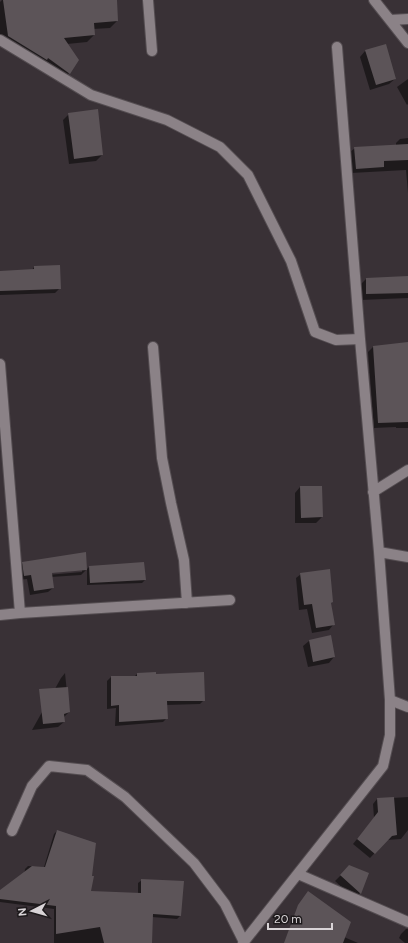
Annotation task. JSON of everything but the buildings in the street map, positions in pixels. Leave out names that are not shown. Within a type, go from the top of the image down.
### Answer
[{"type":"street","points":[[148,0],[152,51]]},
{"type":"street","points":[[374,0],[408,43]]},
{"type":"street","points":[[390,20],[408,19]]},
{"type":"street","points":[[0,40],[91,95],[167,120],[220,147],[248,175],[290,261],[315,332],[336,340],[360,339]]},
{"type":"street","points":[[12,831],[32,786],[49,766],[87,770],[125,797],[194,863],[225,904],[244,942],[383,766],[390,735],[390,700],[337,47]]},
{"type":"street","points":[[153,347],[162,458],[170,503],[184,560],[187,603]]},
{"type":"street","points":[[0,364],[20,613]]},
{"type":"street","points":[[373,492],[408,470]]},
{"type":"street","points":[[379,552],[408,557]]},
{"type":"street","points":[[0,615],[230,600]]},
{"type":"street","points":[[390,700],[408,707]]},
{"type":"street","points":[[298,874],[408,922]]}]
